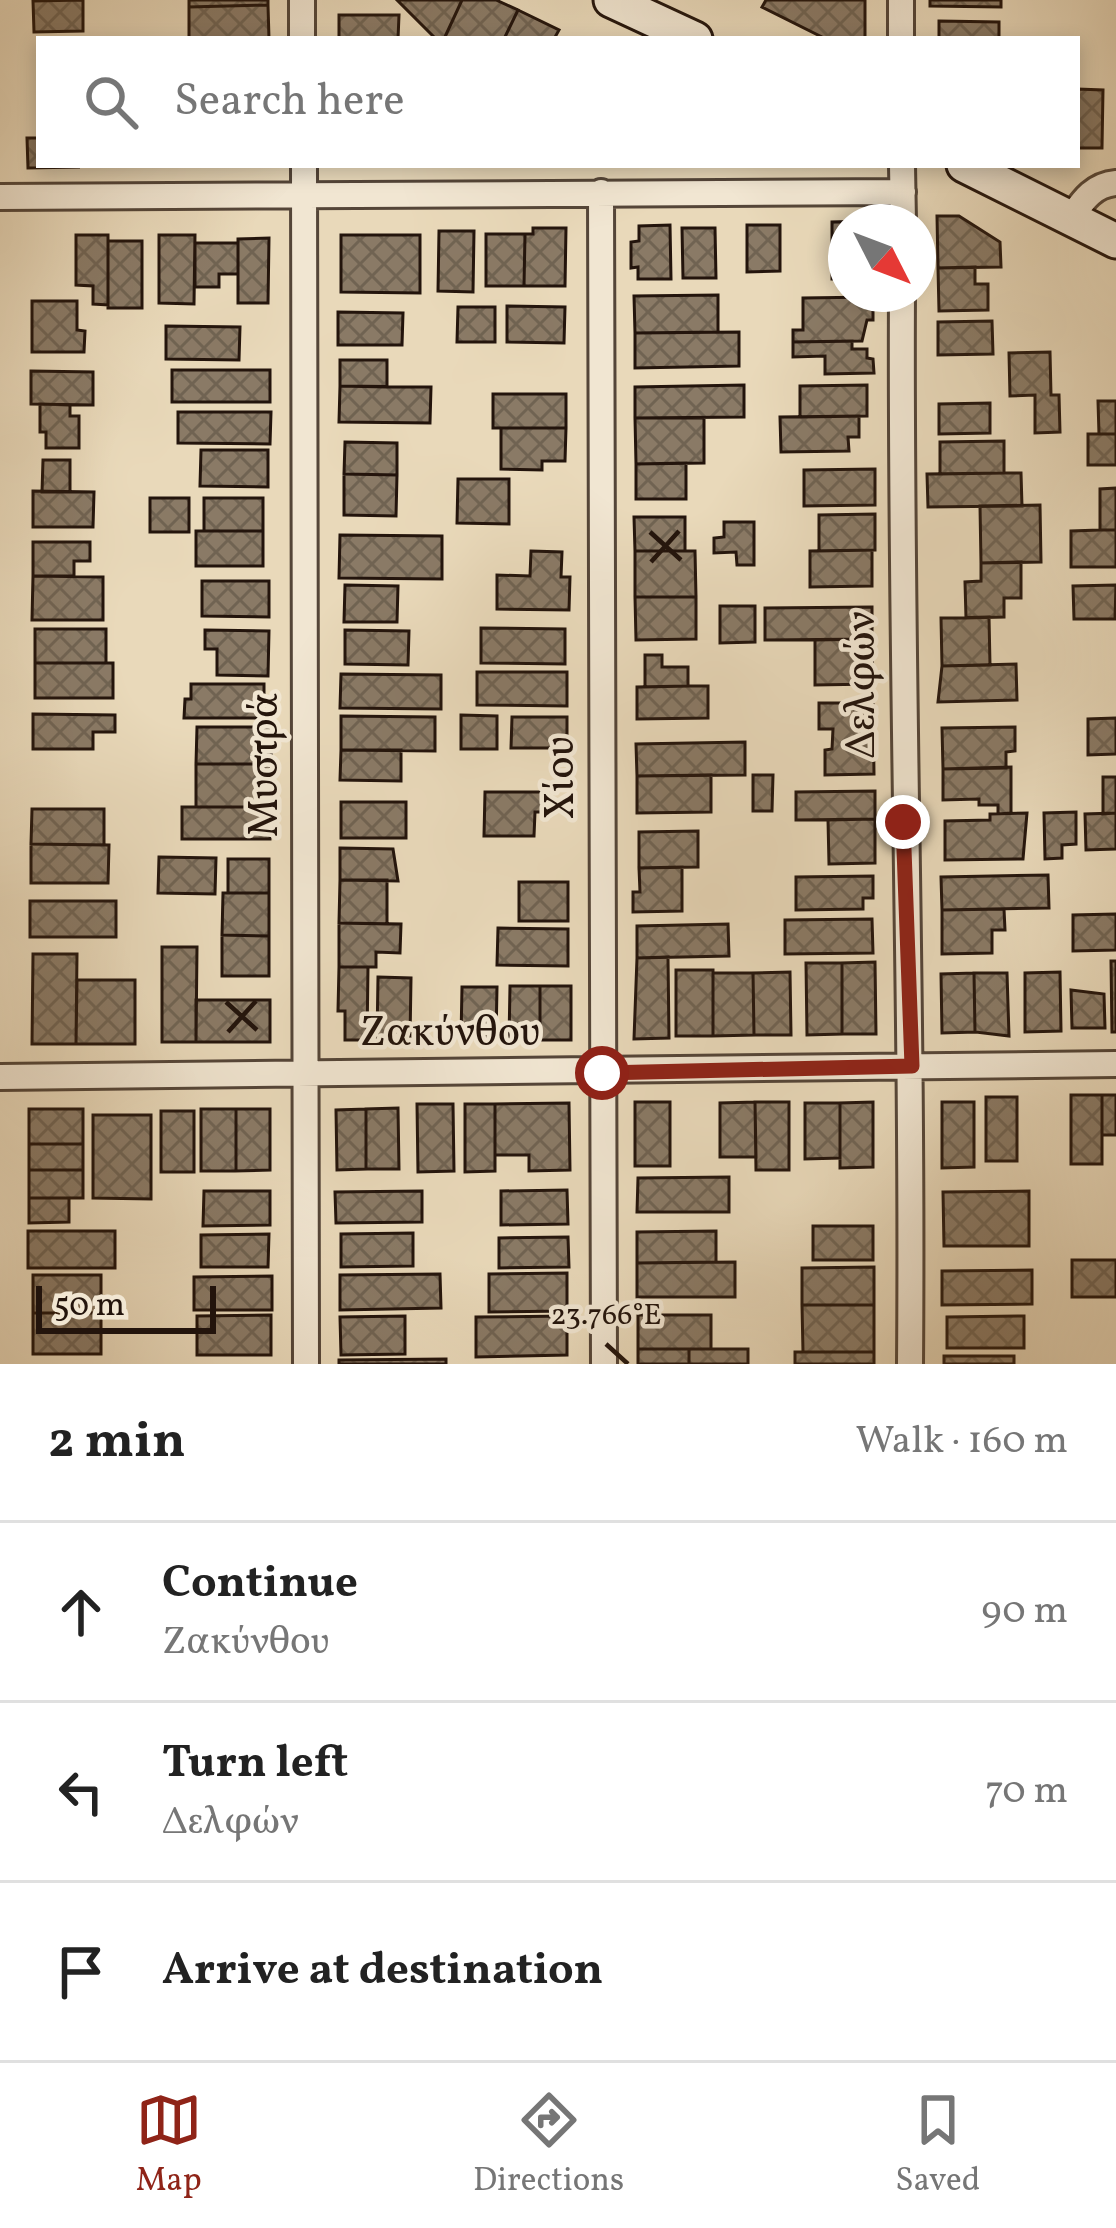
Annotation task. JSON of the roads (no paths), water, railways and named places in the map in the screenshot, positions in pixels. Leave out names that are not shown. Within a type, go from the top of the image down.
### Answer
[{"type":"main road","points":[[611,0],[689,36]]},
{"type":"main road","points":[[970,168],[1116,241]]},
{"type":"street","points":[[302,0],[302,36]]},
{"type":"street","points":[[901,36],[902,0]]},
{"type":"street","name":"Μυστρά","points":[[304,168],[306,1364]]},
{"type":"street","points":[[902,168],[903,204]]},
{"type":"street","points":[[1072,217],[1085,196],[1116,182]]},
{"type":"street","name":"Χίου","points":[[601,192],[604,1364]]},
{"type":"street","points":[[0,197],[305,199],[903,192]]},
{"type":"street","name":"Δελφών","points":[[902,312],[903,822],[912,1066],[910,1364]]},
{"type":"street","name":"Ζακύνθου","points":[[0,1077],[1116,1064]]}]
